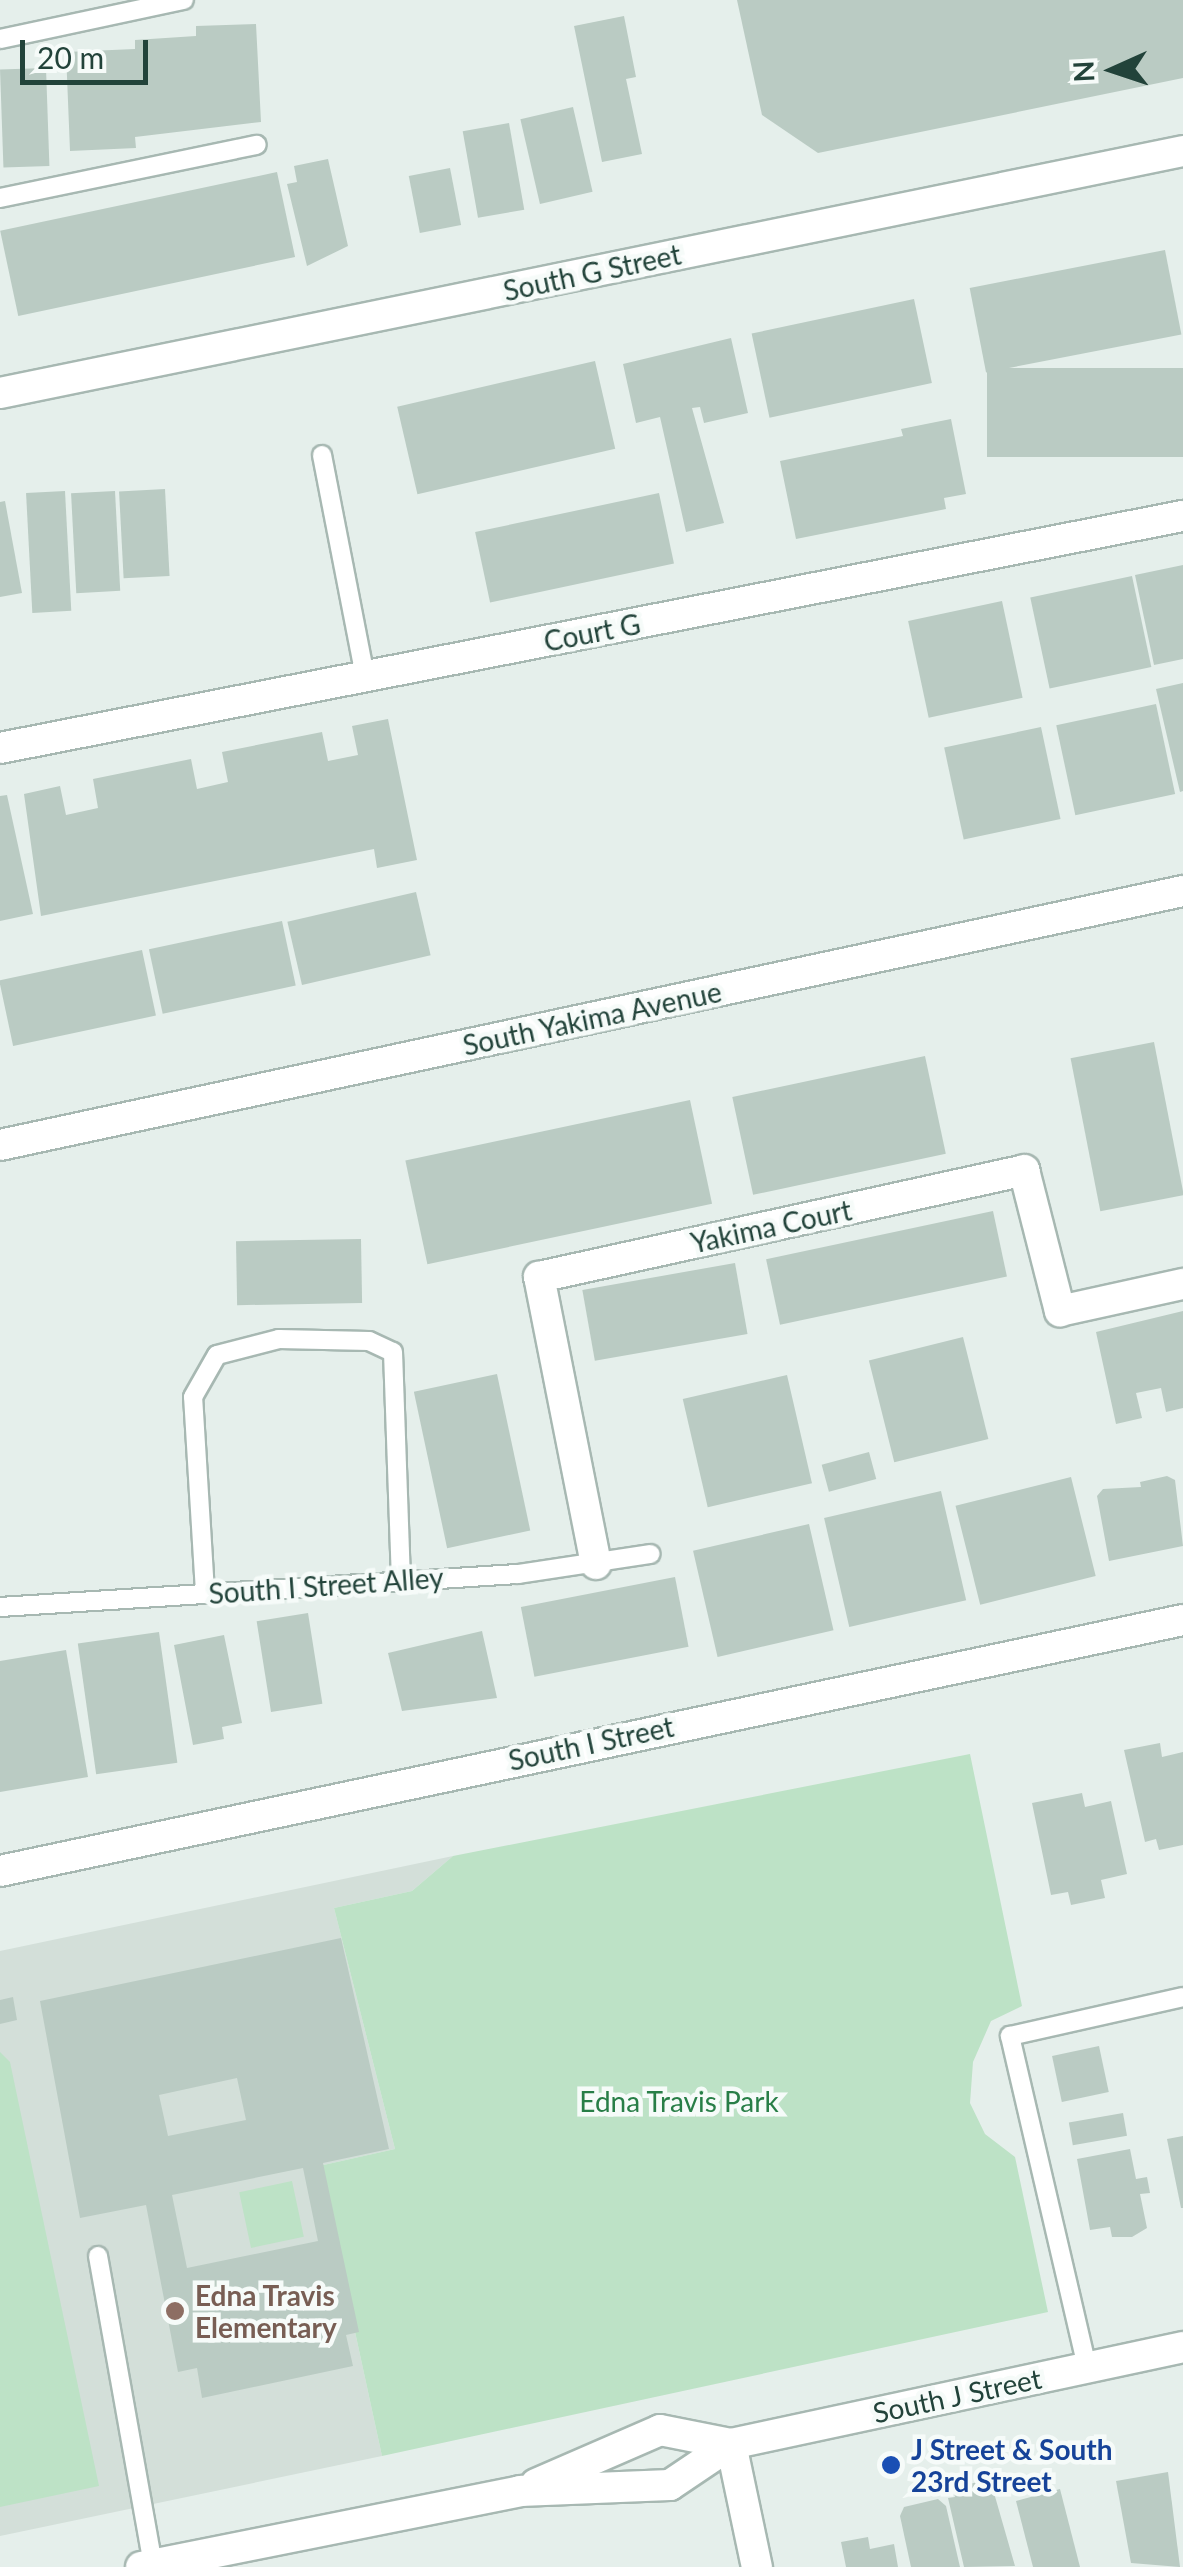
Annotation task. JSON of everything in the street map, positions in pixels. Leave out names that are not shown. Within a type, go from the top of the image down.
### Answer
[{"type":"street","name":"South G Street","points":[[0,393],[1183,151]]},
{"type":"street","name":"Court G","points":[[0,748],[1183,516]]},
{"type":"street","name":"South Yakima Avenue","points":[[0,1145],[1183,891]]},
{"type":"street","name":"Yakima Court","points":[[596,1564],[539,1277],[1024,1170],[1060,1310],[1183,1284]]},
{"type":"street","name":"South I Street","points":[[0,1871],[1183,1620]]},
{"type":"street","name":"South J Street","points":[[147,2566],[520,2491],[670,2485],[731,2444],[1183,2347]]},
{"type":"street","name":"South J Street","points":[[520,2491],[660,2430],[731,2444]]},
{"type":"street","points":[[731,2444],[758,2567]]},
{"type":"lane","points":[[0,38],[184,0]]},
{"type":"lane","points":[[0,198],[257,146]]},
{"type":"lane","points":[[322,455],[364,676]]},
{"type":"lane","points":[[205,1592],[194,1397],[217,1355],[280,1339],[369,1341],[393,1352],[401,1578]]},
{"type":"lane","name":"South I Street Alley","points":[[0,1607],[596,1564],[650,1554]]},
{"type":"lane","points":[[1088,2367],[1010,2036],[1183,1997]]},
{"type":"lane","points":[[98,2256],[147,2566]]},
{"type":"shaded area","name":"Edna Travis Elementary","points":[[453,1856],[412,1891],[334,1908],[395,2149],[319,2166],[382,2456],[0,2536],[0,1951]]},
{"type":"green space","name":"Edna Travis Park","points":[[970,1754],[1022,2006],[991,2021],[973,2062],[970,2103],[985,2134],[1015,2157],[1048,2312],[382,2456],[319,2166],[395,2149],[334,1908],[412,1891],[453,1856]]},
{"type":"green space","points":[[0,2052],[10,2062],[99,2486],[0,2507]]},
{"type":"green space","points":[[292,2181],[304,2237],[251,2248],[239,2192]]},
{"type":"building","points":[[737,0],[1183,0],[1183,78],[818,153],[762,115]]},
{"type":"building","points":[[624,16],[636,77],[626,79],[642,154],[602,162],[574,26]]},
{"type":"building","points":[[256,24],[261,122],[135,137],[136,148],[70,151],[66,52],[135,49],[135,40],[196,36],[196,26]]},
{"type":"building","points":[[46,68],[49,166],[3,168],[0,70]]},
{"type":"building","points":[[573,107],[593,192],[540,204],[520,119]]},
{"type":"building","points":[[509,123],[524,210],[478,218],[463,131]]},
{"type":"building","points":[[328,159],[348,246],[307,266],[287,184],[297,182],[294,166]]},
{"type":"building","points":[[450,168],[461,225],[420,233],[409,176]]},
{"type":"building","points":[[277,172],[295,257],[18,316],[0,231]]},
{"type":"building","points":[[1165,250],[1181,334],[986,372],[970,288]]},
{"type":"building","points":[[914,299],[932,383],[770,418],[752,334]]},
{"type":"building","points":[[731,338],[748,413],[704,423],[700,407],[692,408],[724,523],[686,532],[660,417],[636,423],[623,364]]},
{"type":"building","points":[[595,361],[615,449],[417,494],[397,407]]},
{"type":"building","points":[[987,368],[1183,368],[1183,457],[987,457]]},
{"type":"building","points":[[951,419],[966,494],[944,498],[946,509],[796,539],[780,461],[903,436],[901,429]]},
{"type":"building","points":[[165,489],[170,576],[124,578],[119,491]]},
{"type":"building","points":[[65,491],[71,611],[32,613],[26,493]]},
{"type":"building","points":[[115,491],[120,591],[76,593],[71,493]]},
{"type":"building","points":[[659,493],[674,563],[490,603],[475,532]]},
{"type":"building","points":[[5,501],[22,593],[0,597],[0,502]]},
{"type":"building","points":[[1183,565],[1183,659],[1154,665],[1135,575]]},
{"type":"building","points":[[1132,576],[1151,667],[1050,689],[1030,598]]},
{"type":"building","points":[[1002,601],[1023,698],[929,718],[908,621]]},
{"type":"building","points":[[1183,683],[1183,791],[1180,792],[1156,689]]},
{"type":"building","points":[[1156,704],[1175,794],[1075,815],[1056,725]]},
{"type":"building","points":[[388,719],[417,860],[377,868],[374,849],[41,916],[24,794],[60,786],[66,815],[98,808],[93,779],[191,759],[197,789],[228,782],[222,752],[322,732],[328,761],[358,755],[352,726]]},
{"type":"building","points":[[1041,727],[1061,819],[964,840],[944,748]]},
{"type":"building","points":[[7,795],[33,914],[0,921],[0,796]]},
{"type":"building","points":[[416,892],[431,955],[302,985],[287,922]]},
{"type":"building","points":[[282,921],[296,986],[163,1014],[149,949]]},
{"type":"building","points":[[142,950],[156,1016],[13,1046],[0,980]]},
{"type":"building","points":[[1154,1042],[1183,1195],[1100,1211],[1071,1058]]},
{"type":"building","points":[[925,1056],[946,1154],[753,1195],[732,1097]]},
{"type":"building","points":[[690,1100],[712,1204],[427,1264],[405,1161]]},
{"type":"building","points":[[993,1211],[1007,1277],[780,1325],[766,1259]]},
{"type":"building","points":[[361,1239],[362,1303],[237,1305],[236,1241]]},
{"type":"building","points":[[735,1263],[748,1334],[595,1361],[582,1290]]},
{"type":"building","points":[[1183,1311],[1183,1408],[1166,1412],[1161,1388],[1136,1393],[1142,1418],[1116,1424],[1096,1332]]},
{"type":"building","points":[[963,1337],[988,1439],[894,1462],[869,1360]]},
{"type":"building","points":[[497,1374],[530,1531],[447,1548],[414,1392]]},
{"type":"building","points":[[787,1375],[812,1483],[708,1507],[683,1399]]},
{"type":"building","points":[[869,1452],[876,1479],[829,1492],[822,1465]]},
{"type":"building","points":[[1167,1476],[1175,1480],[1183,1546],[1109,1561],[1097,1496],[1103,1489],[1141,1487],[1140,1482]]},
{"type":"building","points":[[1071,1477],[1096,1576],[980,1605],[956,1506]]},
{"type":"building","points":[[941,1491],[966,1600],[849,1627],[824,1518]]},
{"type":"building","points":[[809,1524],[834,1630],[718,1657],[693,1551]]},
{"type":"building","points":[[675,1577],[689,1647],[534,1677],[521,1607]]},
{"type":"building","points":[[308,1613],[322,1704],[271,1712],[257,1621]]},
{"type":"building","points":[[482,1631],[497,1698],[402,1711],[388,1653]]},
{"type":"building","points":[[159,1632],[177,1763],[96,1774],[78,1643]]},
{"type":"building","points":[[224,1635],[242,1723],[222,1727],[224,1739],[193,1745],[174,1645]]},
{"type":"building","points":[[66,1650],[88,1777],[0,1792],[0,1661]]},
{"type":"building","points":[[1160,1743],[1162,1757],[1183,1752],[1183,1845],[1159,1850],[1156,1839],[1145,1842],[1124,1750]]},
{"type":"building","points":[[1082,1793],[1085,1807],[1111,1801],[1127,1874],[1101,1880],[1105,1898],[1071,1905],[1068,1892],[1051,1895],[1032,1803]]},
{"type":"building","points":[[341,1938],[389,2149],[323,2163],[359,2332],[346,2335],[353,2366],[202,2398],[197,2368],[178,2372],[146,2205],[80,2218],[40,2001]],"holes":[[[237,2078],[246,2120],[168,2136],[159,2095]],[[303,2168],[318,2241],[187,2268],[172,2195]]]},
{"type":"building","points":[[13,1997],[17,2020],[0,2024],[0,2000]]},
{"type":"building","points":[[1099,2046],[1109,2092],[1062,2102],[1052,2056]]},
{"type":"building","points":[[1123,2113],[1127,2136],[1073,2145],[1069,2123]]},
{"type":"building","points":[[1183,2136],[1183,2208],[1181,2208],[1167,2139]]},
{"type":"building","points":[[1130,2149],[1136,2179],[1147,2177],[1150,2193],[1140,2194],[1147,2228],[1132,2237],[1112,2237],[1110,2227],[1090,2230],[1077,2159]]},
{"type":"building","points":[[1168,2472],[1180,2567],[1131,2563],[1116,2481]]},
{"type":"building","points":[[990,2479],[1015,2566],[964,2567],[948,2498],[955,2497],[953,2488]]},
{"type":"building","points":[[1060,2489],[1080,2567],[1033,2567],[1016,2501]]},
{"type":"building","points":[[938,2499],[946,2506],[960,2567],[911,2567],[900,2516],[904,2507]]},
{"type":"building","points":[[868,2537],[870,2549],[894,2544],[898,2567],[846,2567],[841,2542]]},
{"type":"place","name":"Edna Travis Elementary","points":[[175,2311]]},
{"type":"place","name":"J Street & South 23rd Street","points":[[891,2465]]}]
